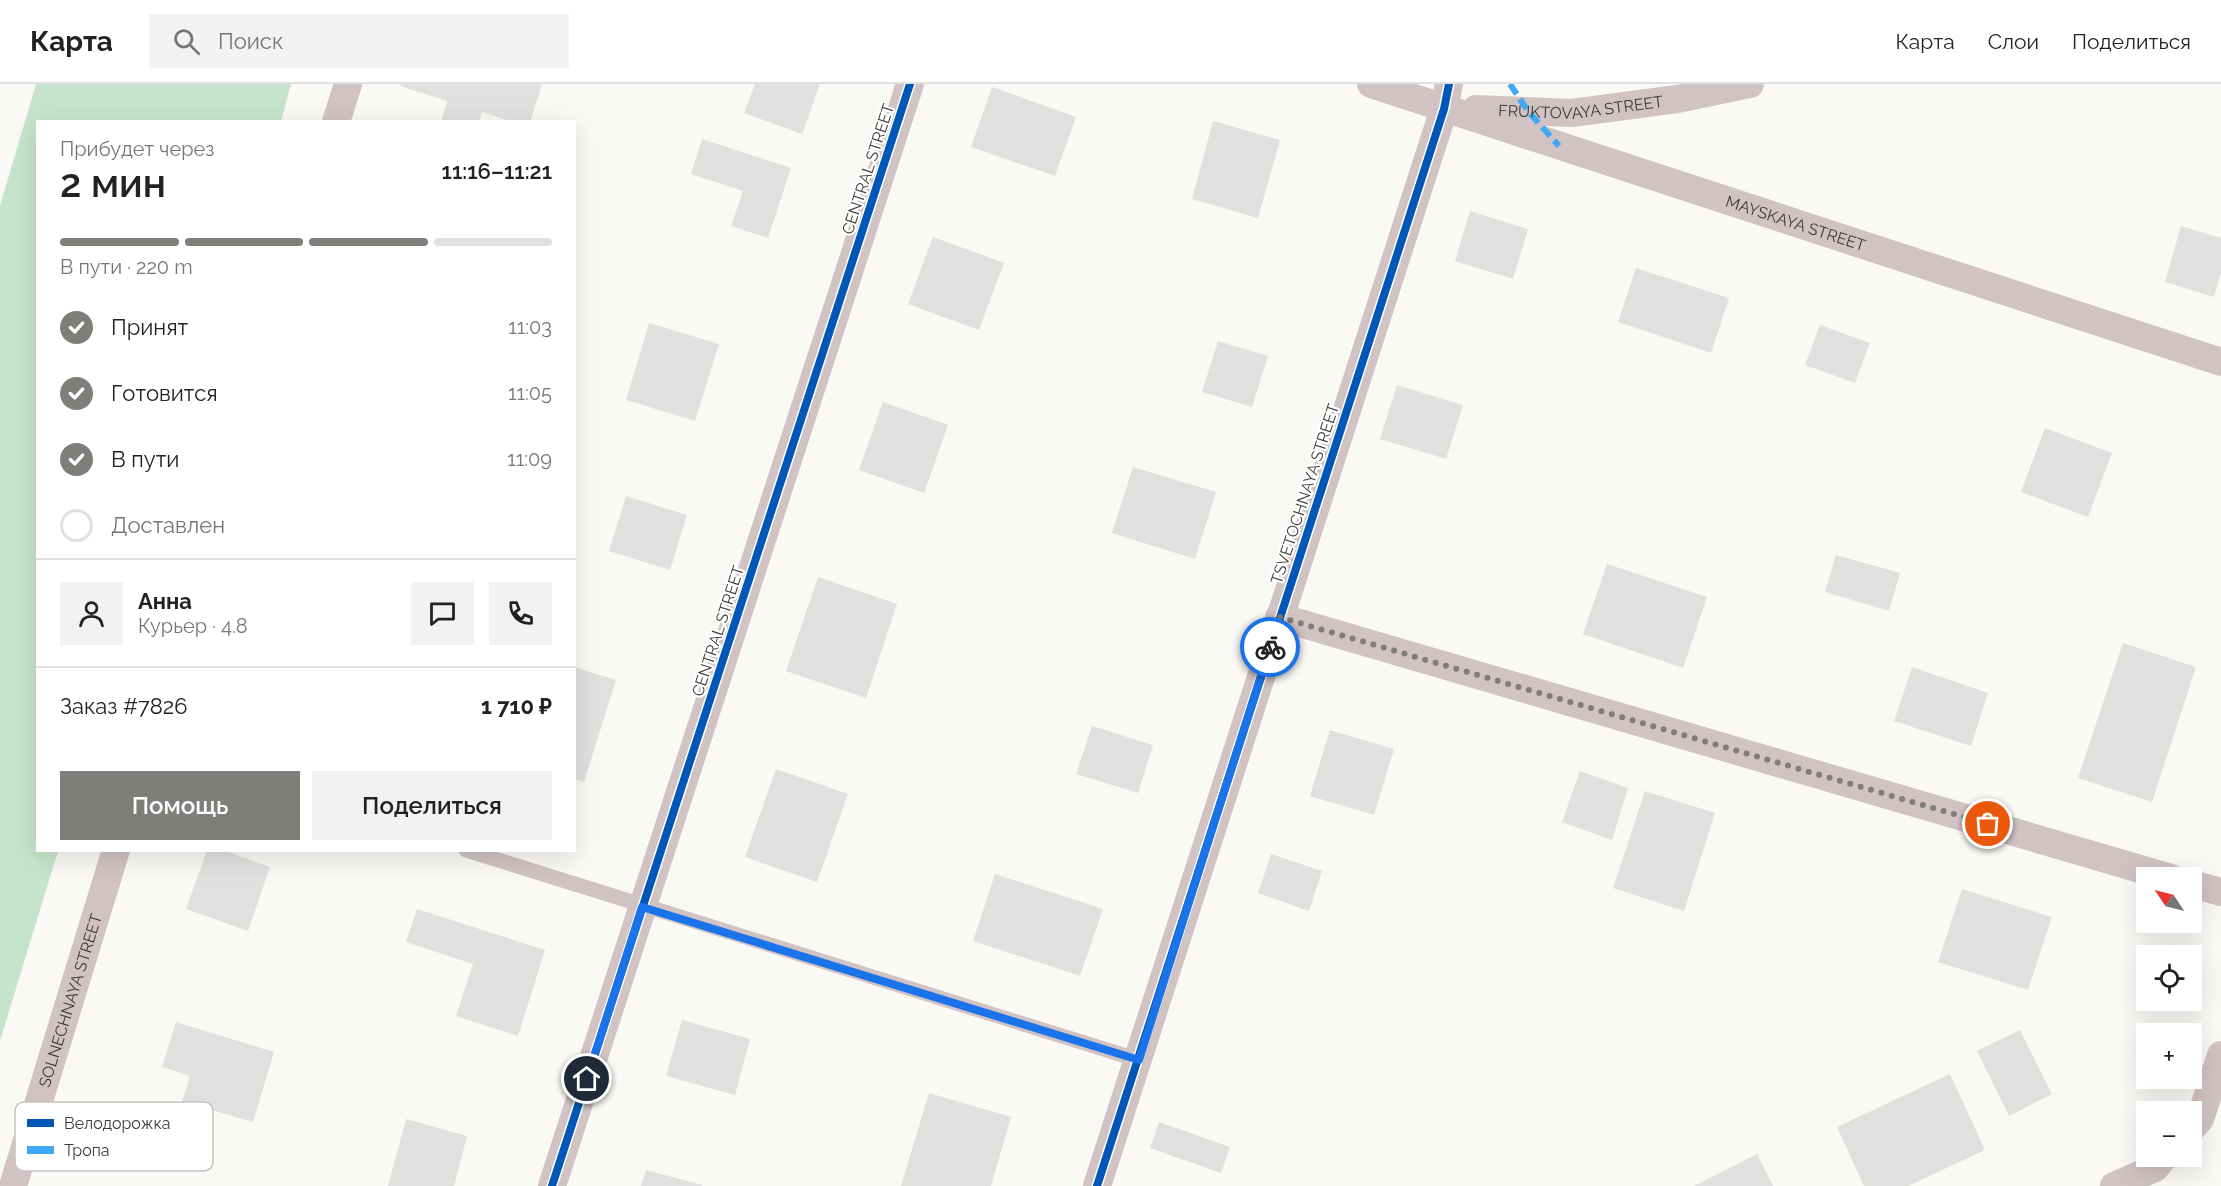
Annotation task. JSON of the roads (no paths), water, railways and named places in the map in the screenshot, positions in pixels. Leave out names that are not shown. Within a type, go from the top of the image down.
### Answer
[{"type":"street","points":[[337,120],[348,84]]},
{"type":"street","name":"CENTRAL STREET","points":[[552,1186],[910,84]]},
{"type":"street","name":"MAYSKAYA STREET","points":[[1371,84],[1446,96],[2221,362]]},
{"type":"street","name":"FRUKTOVAYA STREET","points":[[1446,96],[1572,113],[1677,99],[1750,84]]},
{"type":"street","name":"TSVETOCHNAYA STREET","points":[[1097,1186],[1446,96]]},
{"type":"street","points":[[1279,617],[2136,868]]},
{"type":"street","name":"SOLNECHNAYA STREET","points":[[39,1102],[116,852]]},
{"type":"street","points":[[2202,887],[2221,892]]},
{"type":"street","points":[[2202,1113],[2221,1055]]},
{"type":"street","points":[[2114,1186],[2156,1167]]},
{"type":"street","name":"SOLNECHNAYA STREET","points":[[13,1186],[18,1171]]},
{"type":"lane","points":[[472,852],[642,907],[1139,1060]]}]
